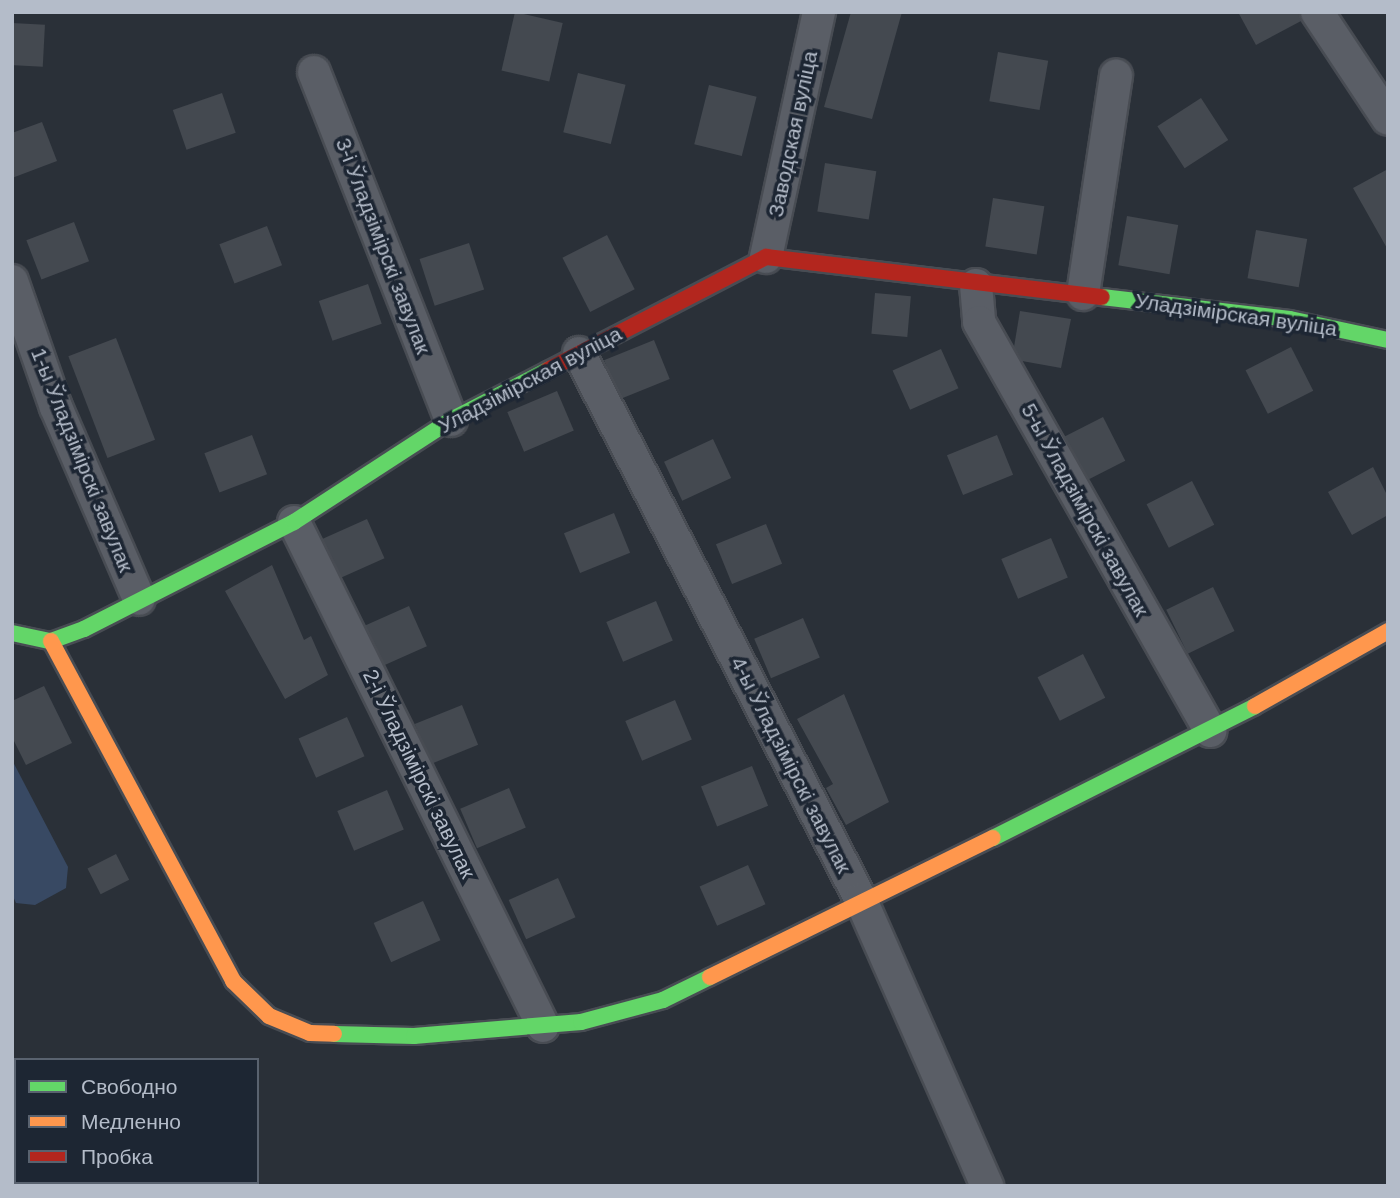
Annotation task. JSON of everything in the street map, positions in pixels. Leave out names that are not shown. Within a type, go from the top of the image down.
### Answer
[{"type":"street","name":"Заводская вуліца","points":[[766,257],[820,12]]},
{"type":"street","points":[[1317,12],[1388,119]]},
{"type":"street","name":"3-і Ўладзімірскі завулак","points":[[314,72],[450,420]]},
{"type":"street","points":[[1083,294],[1116,75]]},
{"type":"street","name":"Уладзімірская вуліца","points":[[51,641],[294,522],[450,420],[766,257],[976,285],[1083,294],[1290,320],[1388,340]]},
{"type":"street","name":"1-ы Ўладзімірскі завулак","points":[[12,281],[57,407],[139,599]]},
{"type":"street","name":"5-ы Ўладзімірскі завулак","points":[[976,285],[979,322],[1210,731]]},
{"type":"street","name":"4-ы Ўладзімірскі завулак","points":[[579,353],[861,900],[986,1186]]},
{"type":"street","name":"2-і Ўладзімірскі завулак","points":[[294,522],[543,1026]]},
{"type":"street","points":[[12,633],[51,641],[233,981],[269,1016],[310,1033],[356,1036],[543,1026],[663,1000],[861,900],[1210,731],[1388,631]]},
{"type":"water","points":[[12,760],[68,867],[66,888],[35,905],[16,903],[12,894]]},
{"type":"building","points":[[515,12],[563,23],[549,81],[502,70]]},
{"type":"building","points":[[851,12],[902,12],[872,119],[824,107]]},
{"type":"building","points":[[1238,12],[1299,12],[1301,21],[1256,45]]},
{"type":"building","points":[[12,23],[45,25],[43,67],[12,65]]},
{"type":"building","points":[[998,52],[1048,61],[1040,110],[989,101]]},
{"type":"building","points":[[578,73],[626,85],[611,144],[563,132]]},
{"type":"building","points":[[709,85],[757,97],[742,156],[694,144]]},
{"type":"building","points":[[222,93],[236,133],[187,150],[173,110]]},
{"type":"building","points":[[1201,98],[1228,140],[1185,168],[1157,126]]},
{"type":"building","points":[[42,122],[57,161],[12,178],[12,133]]},
{"type":"building","points":[[825,163],[876,171],[869,220],[817,211]]},
{"type":"building","points":[[1388,169],[1388,250],[1353,188]]},
{"type":"building","points":[[993,198],[1044,206],[1037,255],[985,246]]},
{"type":"building","points":[[1127,216],[1178,225],[1170,274],[1118,265]]},
{"type":"building","points":[[74,222],[89,261],[41,279],[26,240]]},
{"type":"building","points":[[267,226],[282,265],[234,283],[219,244]]},
{"type":"building","points":[[1256,230],[1307,239],[1299,287],[1247,278]]},
{"type":"building","points":[[607,235],[635,289],[590,312],[562,258]]},
{"type":"building","points":[[469,243],[484,290],[435,306],[420,259]]},
{"type":"building","points":[[368,284],[382,324],[333,341],[319,301]]},
{"type":"building","points":[[875,293],[911,296],[907,337],[871,334]]},
{"type":"building","points":[[1020,311],[1071,319],[1061,368],[1022,361],[1014,347]]},
{"type":"building","points":[[116,338],[155,440],[107,458],[68,356]]},
{"type":"building","points":[[654,340],[670,379],[620,399],[604,360]]},
{"type":"building","points":[[1291,347],[1313,391],[1268,414],[1246,370]]},
{"type":"building","points":[[941,349],[958,388],[910,410],[893,371]]},
{"type":"building","points":[[557,391],[574,431],[524,452],[507,412]]},
{"type":"building","points":[[1103,417],[1125,461],[1087,480],[1065,437]]},
{"type":"building","points":[[252,435],[267,474],[219,492],[204,453]]},
{"type":"building","points":[[997,435],[1013,475],[963,495],[947,455]]},
{"type":"building","points":[[713,439],[731,478],[682,501],[664,462]]},
{"type":"building","points":[[1373,467],[1388,497],[1388,515],[1352,535],[1328,492]]},
{"type":"building","points":[[1192,481],[1214,525],[1169,548],[1147,504]]},
{"type":"building","points":[[614,513],[630,553],[580,573],[564,533]]},
{"type":"building","points":[[367,519],[384,558],[340,578],[322,539]]},
{"type":"building","points":[[766,524],[782,564],[732,584],[716,544]]},
{"type":"building","points":[[1051,538],[1068,578],[1018,599],[1001,559]]},
{"type":"building","points":[[272,565],[304,640],[311,636],[328,675],[285,699],[225,591]]},
{"type":"building","points":[[1213,587],[1234,631],[1188,654],[1166,610]]},
{"type":"building","points":[[656,601],[673,641],[623,662],[606,622]]},
{"type":"building","points":[[409,606],[427,646],[383,666],[365,626]]},
{"type":"building","points":[[803,618],[820,658],[771,678],[754,639]]},
{"type":"building","points":[[1083,654],[1105,698],[1060,721],[1038,677]]},
{"type":"building","points":[[44,686],[72,743],[26,765],[12,737],[12,701]]},
{"type":"building","points":[[844,694],[889,802],[846,825],[826,788],[833,784],[797,719]]},
{"type":"building","points":[[675,700],[692,740],[642,761],[625,721]]},
{"type":"building","points":[[462,705],[478,745],[431,764],[415,724]]},
{"type":"building","points":[[347,717],[364,756],[316,778],[299,739]]},
{"type":"building","points":[[752,766],[768,806],[717,826],[701,787]]},
{"type":"building","points":[[509,788],[526,828],[477,848],[460,809]]},
{"type":"building","points":[[387,790],[404,830],[354,851],[337,811]]},
{"type":"building","points":[[116,854],[129,880],[101,894],[87,869]]},
{"type":"building","points":[[748,865],[765,904],[717,926],[700,887]]},
{"type":"building","points":[[558,878],[575,917],[526,939],[509,900]]},
{"type":"building","points":[[423,901],[440,940],[391,962],[374,923]]},
{"type":"traffic: fast","points":[[1102,297],[1290,319],[1388,340]]},
{"type":"traffic: fast","points":[[12,633],[51,641],[84,629],[294,522],[451,420],[548,370]]},
{"type":"traffic: fast","points":[[993,838],[1255,706]]},
{"type":"traffic: fast","points":[[334,1034],[414,1036],[581,1022],[663,1000],[710,977]]},
{"type":"traffic: slow","points":[[1255,706],[1388,631]]},
{"type":"traffic: slow","points":[[51,641],[233,981],[269,1016],[310,1033],[334,1034]]},
{"type":"traffic: slow","points":[[710,977],[993,838]]},
{"type":"traffic: jam","points":[[548,370],[766,257],[1102,297]]}]
